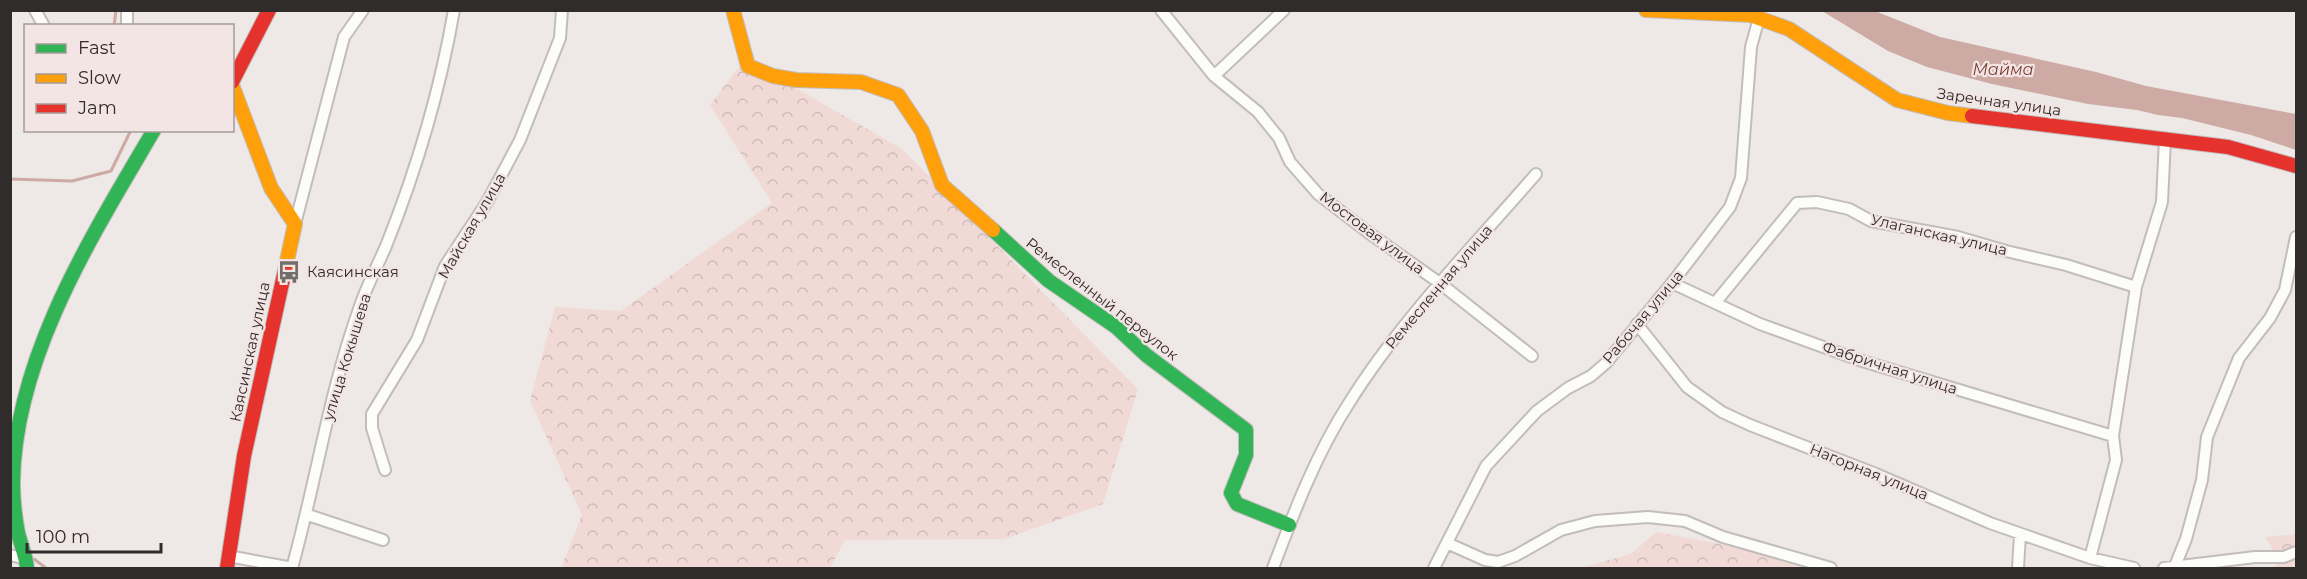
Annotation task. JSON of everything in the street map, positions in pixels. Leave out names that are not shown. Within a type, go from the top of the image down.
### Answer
[{"type":"street","points":[[35,10],[43,24]]},
{"type":"street","points":[[234,79],[269,10]]},
{"type":"street","name":"Каясинская улица","points":[[227,562],[244,456],[295,224],[344,37],[363,10]]},
{"type":"street","name":"улица Кокышева","points":[[293,568],[308,515],[335,387],[359,308],[386,245],[421,146],[447,50],[454,10]]},
{"type":"street","name":"Майская улица","points":[[385,470],[372,428],[372,414],[417,340],[445,266],[487,202],[520,140],[560,38],[562,10]]},
{"type":"street","name":"Ремесленный переулок","points":[[733,10],[748,66],[773,76],[796,80],[861,82],[898,95],[922,131],[942,185],[1049,282],[1116,327],[1154,361],[1246,430],[1249,443],[1246,456],[1231,493],[1236,504],[1289,525]]},
{"type":"street","name":"Мостовая улица","points":[[1161,10],[1214,76],[1258,112],[1279,138],[1290,162],[1318,194],[1441,284],[1532,356]]},
{"type":"street","points":[[1214,76],[1284,10]]},
{"type":"street","name":"Заречная улица","points":[[1646,10],[1750,15],[1759,18],[1789,29],[1897,100],[1948,113],[2228,147],[2296,166]]},
{"type":"street","name":"Рабочая улица","points":[[1434,568],[1486,466],[1537,411],[1568,388],[1592,376],[1606,363],[1672,283],[1730,207],[1741,178],[1751,47],[1759,18]]},
{"type":"street","points":[[234,88],[271,188],[295,224]]},
{"type":"street","points":[[26,564],[15,510],[13,458],[21,412],[33,368],[79,258],[153,132]]},
{"type":"street","points":[[2090,558],[2116,459],[2114,436],[2136,287],[2162,202],[2165,139]]},
{"type":"street","name":"Ремесленная улица","points":[[1273,568],[1289,525],[1328,439],[1349,402],[1406,324],[1536,174]]},
{"type":"street","name":"Улаганская улица","points":[[1715,303],[1797,202],[1817,202],[1849,209],[1871,221],[1959,237],[2066,265],[2136,287]]},
{"type":"street","points":[[2170,567],[2186,539],[2202,480],[2207,437],[2239,357],[2270,318],[2285,290],[2296,237]]},
{"type":"street","name":"Фабричная улица","points":[[1672,283],[1760,324],[1859,360],[2114,436]]},
{"type":"street","name":"Нагорная улица","points":[[1637,324],[1687,387],[1722,412],[2020,535],[2090,558],[2134,568]]},
{"type":"street","points":[[308,515],[383,540]]},
{"type":"street","points":[[1447,543],[1485,560],[1498,562],[1515,556],[1561,530],[1595,521],[1648,517],[1685,521],[1723,537],[1831,568]]},
{"type":"street","points":[[2018,568],[2020,535]]},
{"type":"street","points":[[2170,567],[2255,557],[2284,557],[2296,552]]},
{"type":"street","points":[[10,555],[26,564]]},
{"type":"street","points":[[227,562],[293,568]]},
{"type":"green space","points":[[745,59],[902,149],[1138,389],[1103,504],[1004,539],[845,540],[830,568],[561,568],[582,515],[530,401],[555,307],[621,311],[772,203],[710,105]]},
{"type":"green space","points":[[1656,532],[1807,560],[1821,568],[1580,568],[1631,554]]},
{"type":"green space","points":[[2296,534],[2296,568],[2275,568],[2277,557],[2265,537]]},
{"type":"water","name":"Майма","points":[[1822,11],[1875,11],[1940,37],[2096,72],[2146,86],[2296,114],[2296,150],[2251,135],[2182,118],[2088,104],[1992,84],[1927,67],[1888,51]]},
{"type":"waterway","points":[[114,24],[116,10]]},
{"type":"waterway","points":[[10,179],[72,181],[111,171],[130,132]]},
{"type":"waterway","points":[[10,365],[10,374]]},
{"type":"waterway","points":[[10,539],[15,544]]},
{"type":"waterway","points":[[34,559],[46,568]]},
{"type":"traffic: fast","points":[[27,568],[17,527],[13,483],[17,436],[27,390],[42,344],[61,299],[106,211],[153,132]]},
{"type":"traffic: fast","points":[[993,230],[1049,281],[1116,327],[1146,355],[1246,430],[1246,455],[1231,493],[1237,504],[1289,525]]},
{"type":"traffic: slow","points":[[733,10],[748,66],[773,76],[796,80],[861,82],[898,95],[922,131],[942,185],[993,230]]},
{"type":"traffic: slow","points":[[1646,10],[1750,15],[1789,29],[1897,100],[1948,113],[1972,116]]},
{"type":"traffic: slow","points":[[234,90],[271,188],[295,224],[285,270]]},
{"type":"traffic: jam","points":[[234,78],[269,10]]},
{"type":"traffic: jam","points":[[1972,116],[2228,147],[2296,166]]},
{"type":"traffic: jam","points":[[227,568],[244,456],[285,270]]},
{"type":"place","name":"Каясинская","points":[[289,272]]}]
